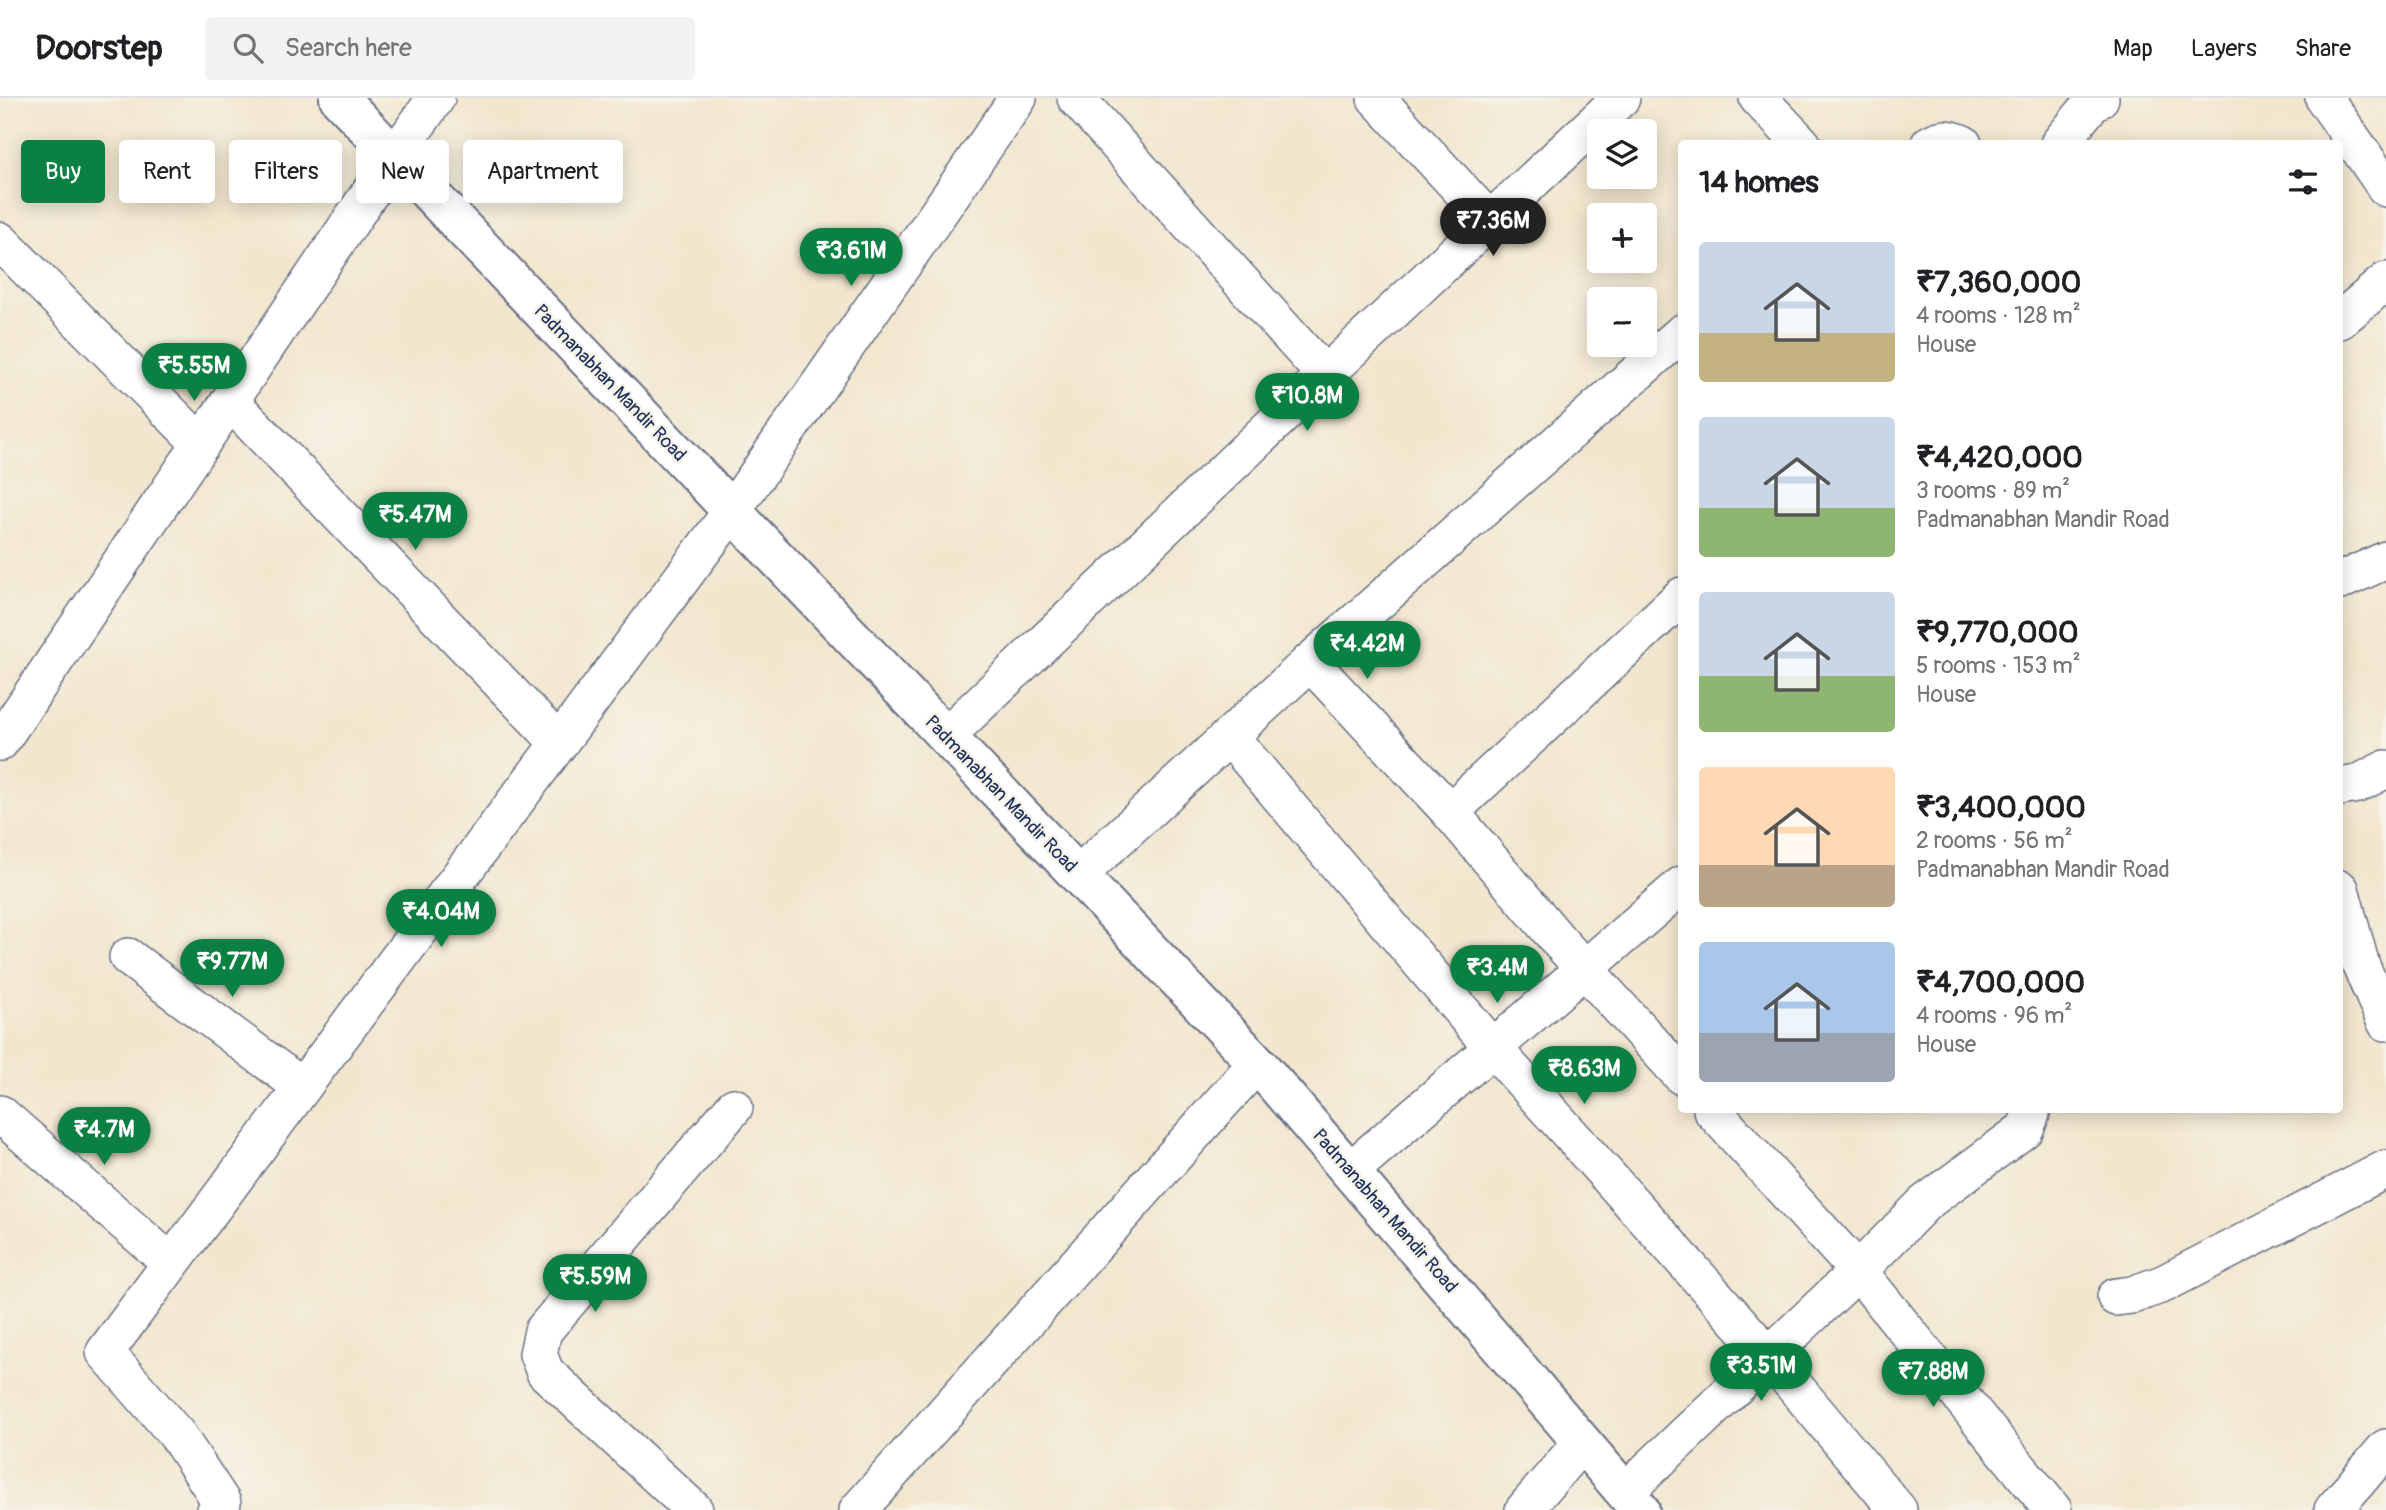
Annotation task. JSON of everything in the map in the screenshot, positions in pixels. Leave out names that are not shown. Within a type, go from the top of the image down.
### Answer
[{"type":"street","name":"Padmanabhan Mandir Road","points":[[340,98],[378,140]]},
{"type":"street","points":[[406,140],[436,98]]},
{"type":"street","points":[[216,1510],[222,1503],[178,1436],[104,1352],[732,511],[1018,98]]},
{"type":"street","points":[[1076,98],[1325,375]]},
{"type":"street","points":[[1376,98],[1490,222]]},
{"type":"street","points":[[946,736],[1621,98]]},
{"type":"street","points":[[1758,98],[1798,140]]},
{"type":"street","points":[[2062,140],[2100,98]]},
{"type":"street","points":[[2325,98],[2386,188]]},
{"type":"street","points":[[1937,140],[1953,140]]},
{"type":"street","points":[[0,742],[363,203]]},
{"type":"street","name":"Padmanabhan Mandir Road","points":[[438,203],[1258,1063],[1632,1501]]},
{"type":"street","points":[[0,241],[201,444]]},
{"type":"street","points":[[2343,317],[2386,281]]},
{"type":"street","points":[[1078,875],[1310,662],[1678,337]]},
{"type":"street","points":[[230,401],[559,743]]},
{"type":"street","points":[[2343,580],[2386,560]]},
{"type":"street","points":[[1450,812],[1678,600]]},
{"type":"street","points":[[1310,662],[1450,812],[1583,967],[1678,1072]]},
{"type":"street","points":[[1229,736],[1492,1047],[1769,1356],[1898,1510]]},
{"type":"street","points":[[2343,786],[2357,784],[2386,769]]},
{"type":"street","points":[[1351,1170],[1583,967],[1678,888]]},
{"type":"street","points":[[2343,900],[2361,966],[2386,1022]]},
{"type":"street","points":[[128,957],[302,1087]]},
{"type":"street","points":[[858,1510],[1258,1063]]},
{"type":"street","points":[[694,1510],[545,1373],[538,1354],[543,1331],[734,1107]]},
{"type":"street","points":[[1715,1113],[1858,1271],[2053,1510]]},
{"type":"street","points":[[1632,1501],[1769,1356],[1925,1203],[2025,1129],[2031,1113]]},
{"type":"street","points":[[0,1114],[171,1263]]},
{"type":"street","points":[[2116,1297],[2132,1295],[2163,1284],[2386,1169]]},
{"type":"street","points":[[1524,1510],[1582,1442]]},
{"type":"street","points":[[2333,1510],[2386,1448]]}]
